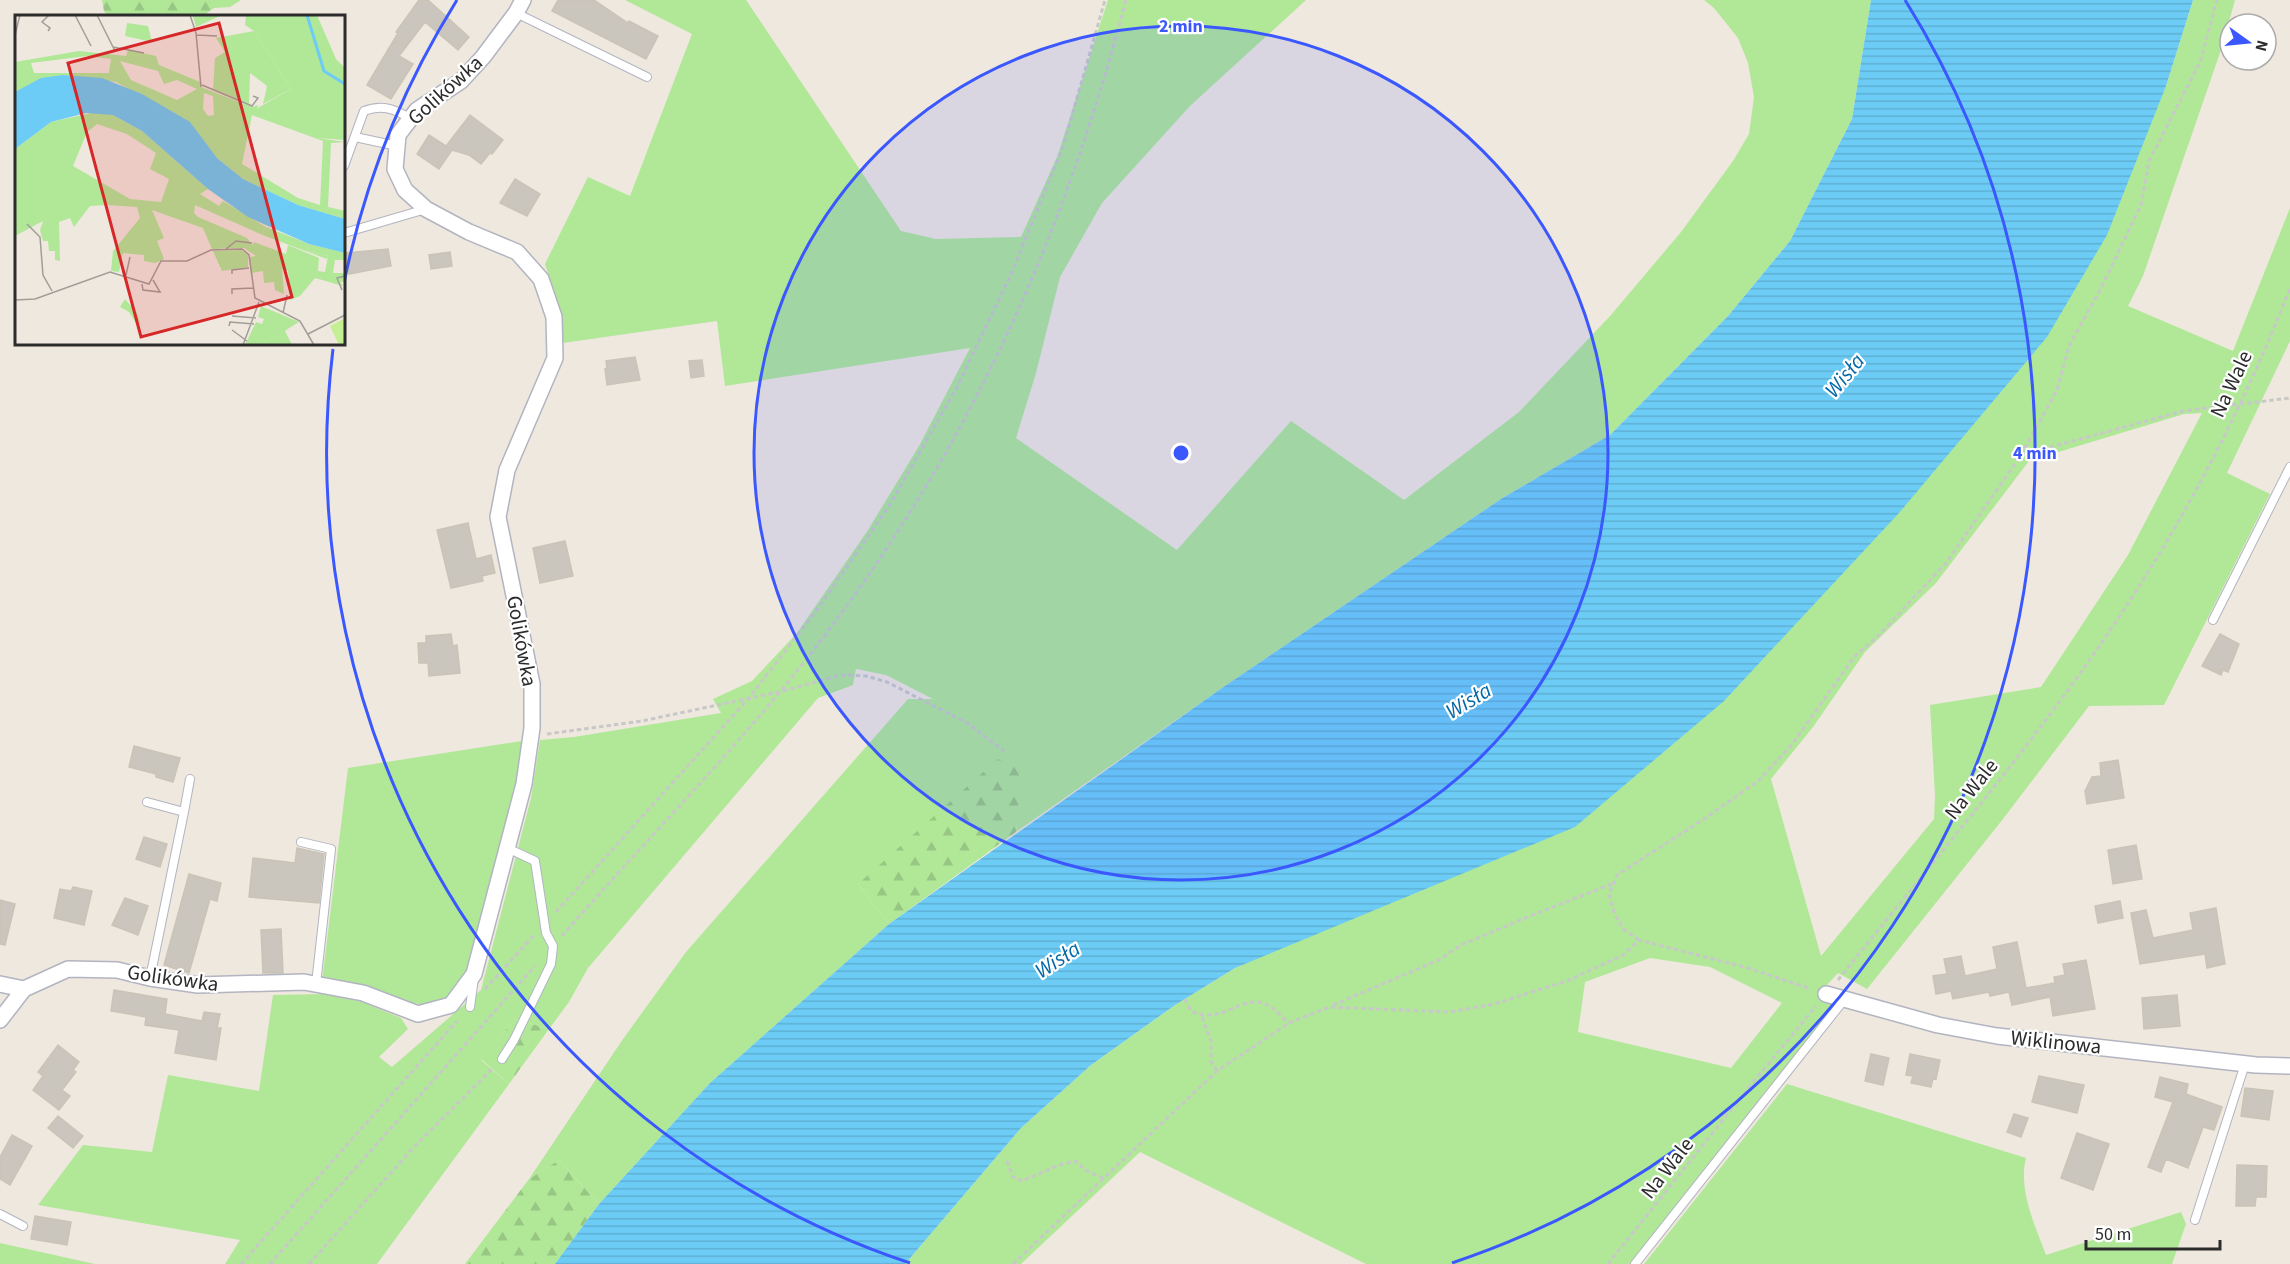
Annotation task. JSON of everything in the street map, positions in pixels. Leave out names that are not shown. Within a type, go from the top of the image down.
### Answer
[{"type":"street","name":"Golikówka","points":[[0,1020],[24,990],[68,969],[117,970],[150,978],[198,985],[304,982],[363,993],[418,1014],[452,1005],[474,975],[524,784],[531,736],[532,684],[498,517],[507,470],[555,358],[554,317],[541,279],[517,252],[469,232],[426,209],[405,190],[394,169],[398,135],[417,110],[461,81],[483,57],[519,6]]},
{"type":"street","points":[[0,984],[24,990]]},
{"type":"street","name":"Wiklinowa","points":[[1826,994],[1938,1025],[1997,1035],[2245,1064],[2290,1066]]},
{"type":"lane","points":[[519,6],[647,77]]},
{"type":"lane","points":[[345,163],[364,111],[376,107],[399,112],[411,119]]},
{"type":"lane","points":[[355,137],[397,146]]},
{"type":"lane","points":[[345,233],[426,209]]},
{"type":"lane","points":[[2213,620],[2290,467]]},
{"type":"lane","points":[[150,978],[190,779]]},
{"type":"lane","points":[[147,802],[184,812]]},
{"type":"lane","points":[[301,842],[331,849],[316,984]]},
{"type":"lane","points":[[502,1059],[514,1040],[551,964],[553,946],[544,924],[535,861],[507,848]]},
{"type":"lane","points":[[470,1007],[474,975]]},
{"type":"lane","points":[[1635,1264],[1844,1000]]},
{"type":"lane","points":[[2195,1220],[2245,1064]]},
{"type":"lane","points":[[0,1214],[23,1226]]},
{"type":"path","points":[[241,1264],[749,698],[837,583],[889,506],[922,450],[976,349],[1012,272],[1063,147],[1105,0]]},
{"type":"path","points":[[270,1264],[779,692],[828,631],[897,533],[957,434],[998,355],[1042,259],[1088,135],[1126,0]]},
{"type":"path","points":[[1826,994],[1748,968],[1639,940],[1623,929],[1614,912],[1609,894],[1617,875],[1758,781],[1790,747],[1855,656],[1877,637],[1946,563],[2021,455],[2057,390],[2069,346],[2100,290],[2141,206],[2149,161],[2200,62],[2217,0]]},
{"type":"path","name":"Na Wale","points":[[1608,1264],[2031,738],[2092,657],[2144,579],[2180,518],[2238,405],[2290,288]]},
{"type":"path","points":[[2021,455],[2183,411],[2290,398]]},
{"type":"path","points":[[531,736],[642,721],[779,692],[841,675],[866,676],[887,682],[967,723],[1004,752]]},
{"type":"path","points":[[1013,1264],[1216,1071],[1288,1023],[1439,960],[1461,945],[1614,883]]},
{"type":"path","points":[[1329,1007],[1450,1012],[1494,1004],[1567,981],[1623,955],[1639,940]]},
{"type":"path","points":[[1185,999],[1191,1011],[1202,1017],[1218,1015],[1245,1003],[1260,1002],[1272,1007],[1288,1023]]},
{"type":"path","points":[[1202,1017],[1211,1041],[1211,1061],[1216,1071]]},
{"type":"path","points":[[309,1264],[413,1148],[502,1059]]},
{"type":"path","points":[[1007,1161],[1013,1177],[1022,1181],[1059,1165],[1075,1161],[1087,1171],[1103,1178]]},
{"type":"green space","points":[[102,0],[241,0],[230,7],[214,8],[204,15],[107,15]]},
{"type":"green space","points":[[625,0],[746,0],[901,231],[936,239],[1021,237],[1057,157],[1108,0],[1306,0],[1190,106],[1102,203],[1060,277],[1036,373],[1016,438],[1177,550],[1291,421],[1404,500],[1519,412],[1611,315],[1681,232],[1733,161],[1749,134],[1754,97],[1748,63],[1738,38],[1714,8],[1704,0],[1871,0],[1852,119],[1790,241],[1728,316],[1610,435],[1501,499],[1222,688],[1016,832],[1021,771],[858,884],[889,924],[710,1083],[599,1204],[559,1160],[529,1179],[623,1039],[686,952],[908,699],[933,699],[886,675],[856,669],[853,685],[818,698],[588,968],[569,1002],[549,1029],[515,1019],[481,1060],[509,1084],[377,1264],[225,1264],[240,1240],[38,1205],[83,1145],[152,1152],[168,1075],[259,1091],[273,995],[326,994],[362,1002],[401,1018],[408,1029],[379,1057],[392,1067],[481,990],[531,798],[540,740],[574,737],[721,713],[713,699],[752,681],[797,633],[868,530],[919,446],[970,348],[725,386],[717,321],[563,343],[560,309],[545,264],[588,177],[630,196],[692,34]]},
{"type":"green space","points":[[2193,0],[2235,0],[2232,12],[2218,12],[2218,59],[2143,276],[2128,306],[2233,351],[2290,208],[2290,341],[2227,473],[2270,494],[2164,705],[2089,706],[2003,819],[1867,989],[1838,973],[1824,988],[1833,1007],[1630,1264],[1366,1264],[1140,1152],[1021,1264],[905,1264],[1021,1128],[1091,1065],[1175,1005],[1235,968],[1294,942],[2166,86]],"holes":[[[2202,413],[2128,555],[2041,687],[1930,705],[1935,795],[1934,819],[1821,956],[1771,779],[1813,727],[1865,652],[1936,583],[2029,461],[2184,414]],[[1650,958],[1710,967],[1782,1003],[1731,1068],[1578,1032],[1585,982]]]},
{"type":"green space","points":[[522,741],[518,782],[471,962],[461,982],[451,995],[431,1005],[419,1004],[373,991],[322,981],[348,768]]},
{"type":"green space","points":[[998,759],[1022,770],[1016,832],[889,924],[858,884]]},
{"type":"green space","points":[[515,1019],[549,1029],[509,1084],[481,1059]]},
{"type":"green space","points":[[1787,1084],[2026,1158],[2024,1182],[2026,1195],[2046,1255],[2181,1212],[2186,1224],[2172,1264],[1644,1264]]},
{"type":"green space","points":[[559,1160],[599,1204],[555,1264],[465,1264],[529,1179]]},
{"type":"green space","points":[[0,1243],[95,1264],[0,1264]]},
{"type":"water","name":"Wisła","points":[[1871,0],[2193,0],[2166,86],[2107,235],[2047,337],[1899,513],[1724,701],[1575,827],[1235,968],[1175,1005],[1091,1065],[1021,1128],[905,1264],[555,1264],[599,1204],[710,1083],[889,924],[1222,688],[1501,499],[1610,435],[1728,316],[1790,241],[1852,119]]},
{"type":"building","points":[[419,0],[428,0],[469,37],[458,50],[425,22],[399,56],[413,64],[391,99],[367,85],[398,33],[396,32]]},
{"type":"building","points":[[558,0],[594,0],[628,23],[629,21],[658,36],[646,59],[552,11]]},
{"type":"building","points":[[470,115],[503,140],[481,164],[469,155],[452,150],[439,169],[417,154],[429,135],[446,146]]},
{"type":"building","points":[[515,179],[540,194],[527,216],[500,203]]},
{"type":"building","points":[[388,249],[391,266],[349,274],[346,253]]},
{"type":"building","points":[[450,252],[452,266],[431,269],[429,255]]},
{"type":"building","points":[[635,357],[640,380],[607,385],[606,361]]},
{"type":"building","points":[[702,360],[704,376],[691,378],[689,361]]},
{"type":"building","points":[[468,523],[476,559],[491,555],[495,573],[482,576],[483,581],[451,588],[437,530]]},
{"type":"building","points":[[565,541],[573,576],[540,583],[533,548]]},
{"type":"building","points":[[451,634],[453,646],[457,645],[460,673],[429,676],[428,663],[419,663],[418,643],[426,643],[426,636]]},
{"type":"building","points":[[2220,634],[2239,644],[2228,672],[2223,670],[2221,675],[2202,666]]},
{"type":"building","points":[[134,746],[180,758],[173,782],[156,777],[156,774],[129,767]]},
{"type":"building","points":[[2118,760],[2124,798],[2087,804],[2085,791],[2092,777],[2101,776],[2100,763]]},
{"type":"building","points":[[144,837],[167,844],[160,867],[136,859]]},
{"type":"building","points":[[2136,845],[2142,879],[2113,884],[2108,850]]},
{"type":"building","points":[[297,848],[324,854],[319,903],[249,897],[253,858],[295,863]]},
{"type":"building","points":[[189,874],[221,883],[217,901],[210,899],[189,973],[164,965]]},
{"type":"building","points":[[73,887],[92,891],[84,925],[54,918],[60,889],[71,891]]},
{"type":"building","points":[[125,898],[148,906],[138,935],[112,925]]},
{"type":"building","points":[[0,900],[15,904],[5,945],[0,944]]},
{"type":"building","points":[[2120,901],[2123,918],[2098,923],[2095,906]]},
{"type":"building","points":[[2216,908],[2225,964],[2207,968],[2205,954],[2140,964],[2131,913],[2146,910],[2153,938],[2193,930],[2190,913]]},
{"type":"building","points":[[281,929],[283,973],[263,973],[261,930]]},
{"type":"building","points":[[2017,942],[2026,988],[2055,983],[2054,977],[2065,975],[2063,964],[2086,960],[2095,1009],[2053,1016],[2050,997],[2012,1005],[2009,992],[1990,996],[1989,992],[1953,999],[1951,991],[1936,994],[1933,976],[1947,974],[1944,959],[1961,956],[1965,976],[1997,969],[1993,947]]},
{"type":"building","points":[[114,990],[167,999],[165,1014],[202,1021],[204,1012],[220,1014],[217,1028],[221,1028],[216,1060],[175,1053],[179,1030],[145,1025],[146,1017],[111,1011]]},
{"type":"building","points":[[2177,995],[2180,1026],[2144,1029],[2142,998]]},
{"type":"building","points":[[58,1045],[79,1062],[73,1070],[76,1072],[62,1090],[70,1096],[59,1110],[33,1090],[43,1076],[38,1072]]},
{"type":"building","points":[[1871,1054],[1889,1058],[1883,1085],[1865,1081]]},
{"type":"building","points":[[1910,1054],[1940,1060],[1936,1079],[1933,1078],[1931,1087],[1911,1083],[1913,1076],[1906,1075]]},
{"type":"building","points":[[2039,1076],[2084,1085],[2077,1113],[2032,1102]]},
{"type":"building","points":[[2160,1077],[2188,1084],[2186,1094],[2222,1107],[2214,1130],[2203,1127],[2188,1168],[2166,1159],[2161,1172],[2148,1167],[2173,1102],[2155,1097]]},
{"type":"building","points":[[2245,1088],[2273,1091],[2269,1120],[2241,1116]]},
{"type":"building","points":[[2014,1114],[2028,1118],[2021,1137],[2007,1132]]},
{"type":"building","points":[[58,1116],[83,1136],[73,1148],[48,1128]]},
{"type":"building","points":[[2077,1133],[2109,1144],[2093,1190],[2061,1178]]},
{"type":"building","points":[[12,1135],[32,1146],[10,1185],[0,1179],[0,1157]]},
{"type":"building","points":[[2237,1165],[2267,1166],[2266,1197],[2256,1197],[2255,1206],[2236,1206]]},
{"type":"building","points":[[35,1216],[71,1222],[67,1245],[31,1239]]}]
